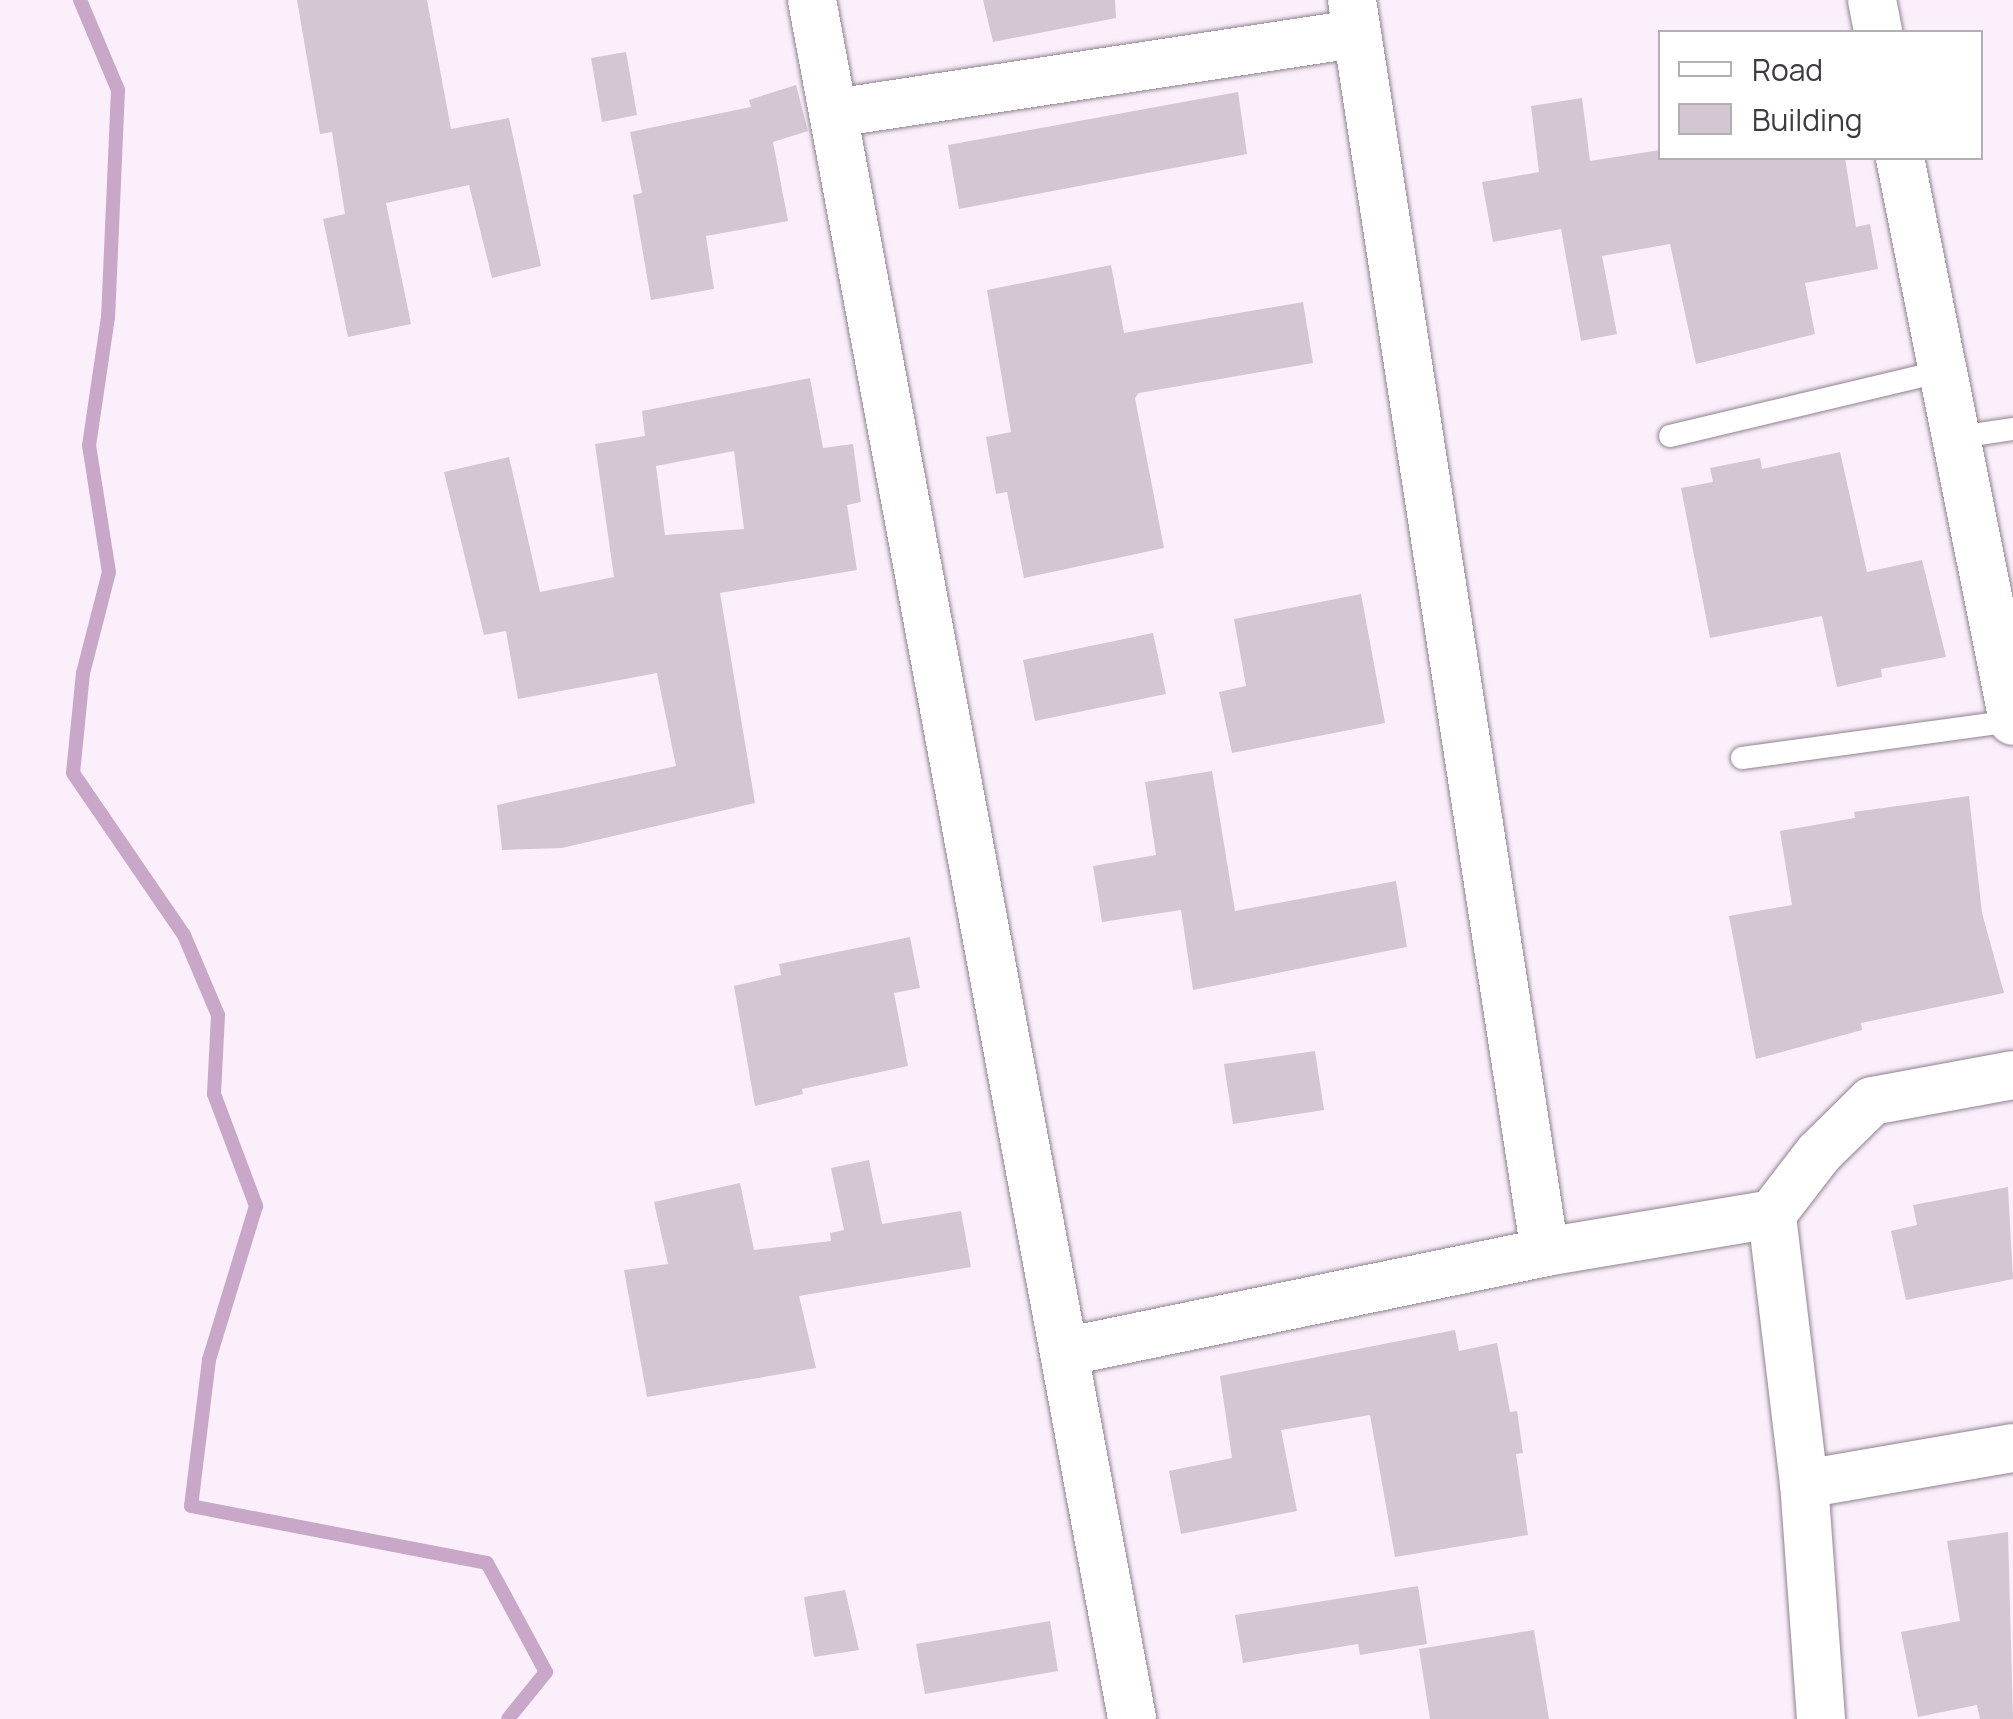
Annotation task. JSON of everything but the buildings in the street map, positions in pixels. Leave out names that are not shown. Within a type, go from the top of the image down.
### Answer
[{"type":"street","points":[[812,0],[1132,1719]]},
{"type":"street","points":[[1872,0],[1878,30]]},
{"type":"street","points":[[835,113],[1353,17],[1545,1252]]},
{"type":"street","points":[[1900,160],[1938,372],[2013,721]]},
{"type":"street","points":[[1064,1352],[1545,1252],[1772,1214],[1819,1153],[1872,1101],[2013,1075]]},
{"type":"street","points":[[1772,1214],[1804,1484],[1822,1719]]},
{"type":"street","points":[[1804,1484],[2013,1448]]},
{"type":"lane","points":[[1670,436],[1938,372]]},
{"type":"lane","points":[[1952,438],[2013,429]]},
{"type":"lane","points":[[1742,758],[2013,721]]},
{"type":"waterway","points":[[80,0],[118,90],[108,317],[89,445],[109,572],[83,673],[73,773],[184,935],[218,1015],[214,1094],[256,1206],[209,1360],[191,1506],[487,1563],[546,1672],[508,1719]]}]
